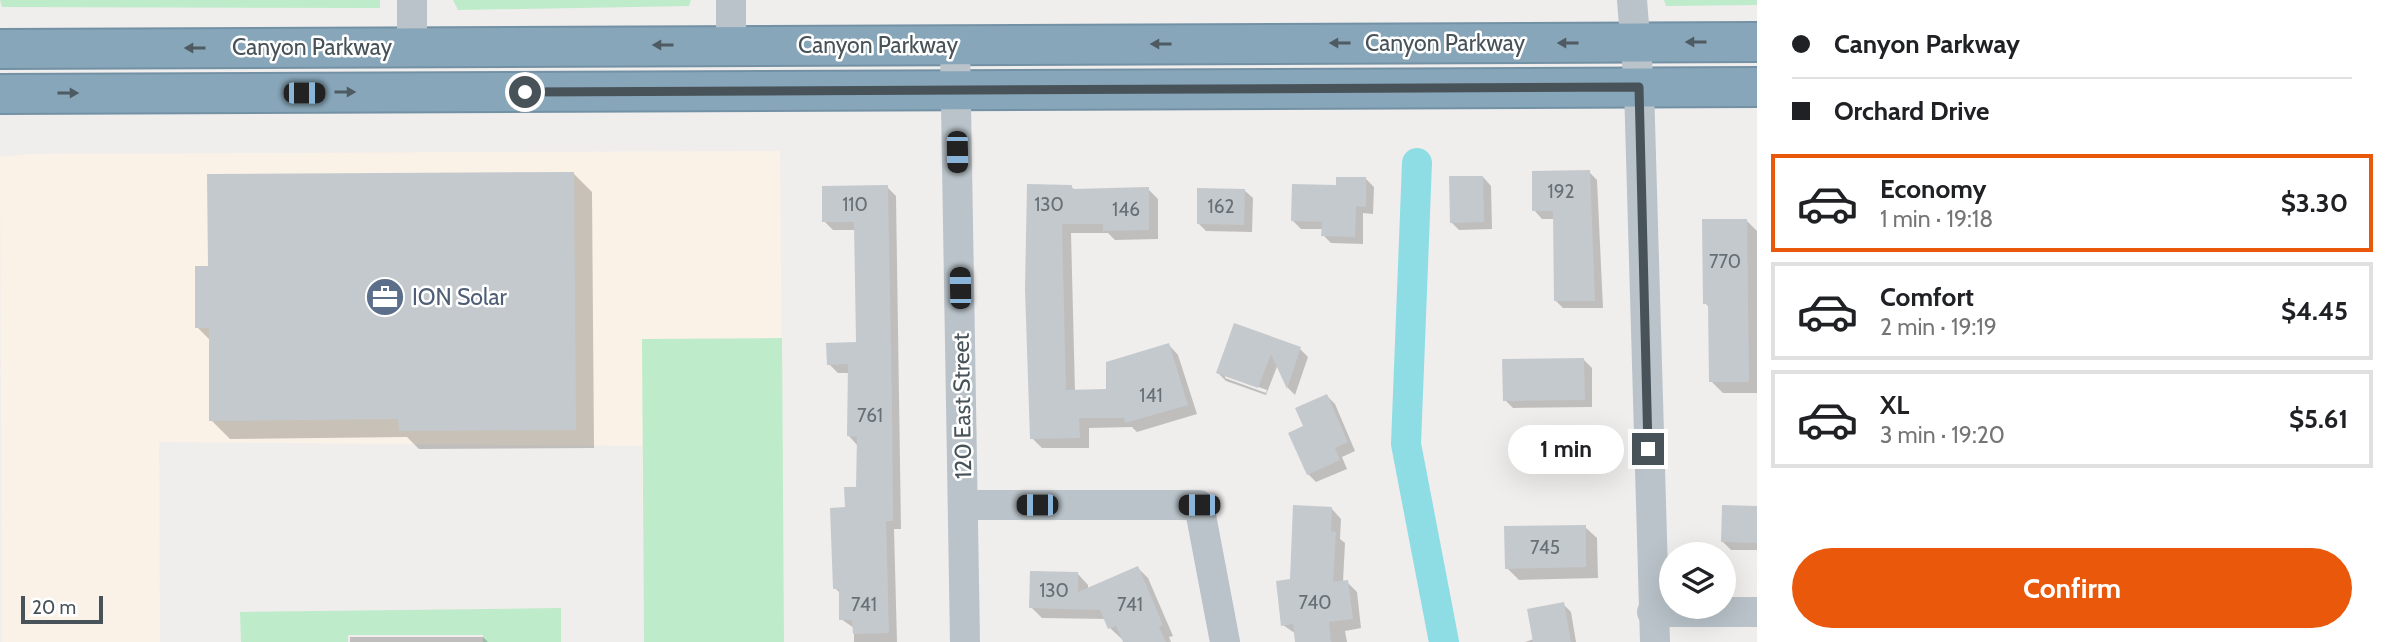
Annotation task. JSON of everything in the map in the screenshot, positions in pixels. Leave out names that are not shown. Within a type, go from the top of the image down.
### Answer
[{"type":"highway","name":"Canyon Parkway","points":[[0,49],[1757,42]]},
{"type":"highway","name":"Canyon Parkway","points":[[0,94],[1757,88]]},
{"type":"street","points":[[412,0],[412,46]]},
{"type":"street","points":[[730,0],[731,44]]},
{"type":"street","points":[[1632,0],[1639,87],[1652,612],[1655,642]]},
{"type":"street","name":"120 East Street","points":[[955,45],[965,642]]},
{"type":"street","points":[[964,505],[1199,505],[1225,642]]},
{"type":"street","points":[[1652,612],[1757,612]]},
{"type":"shaded area","points":[[780,151],[784,642],[644,642],[642,446],[159,442],[160,642],[2,642],[0,157],[26,154]]},
{"type":"green space","points":[[0,0],[380,0],[380,8],[2,7]]},
{"type":"green space","points":[[453,0],[691,0],[689,6],[458,10]]},
{"type":"green space","points":[[1664,0],[1757,0],[1757,5],[1666,6]]},
{"type":"green space","points":[[782,338],[784,642],[644,642],[642,339]]},
{"type":"green space","points":[[561,608],[561,642],[483,642],[483,635],[348,635],[348,642],[241,642],[240,612]]},
{"type":"building","points":[[1590,170],[1595,301],[1554,301],[1553,211],[1532,211],[1532,171]]},
{"type":"building","name":"ION Solar","points":[[574,172],[576,430],[399,431],[398,419],[209,421],[209,328],[195,328],[195,266],[208,266],[207,174]]},
{"type":"building","points":[[1449,176],[1483,176],[1484,222],[1450,223]]},
{"type":"building","points":[[1336,177],[1366,177],[1366,207],[1356,206],[1355,237],[1321,236],[1322,222],[1291,221],[1292,184],[1336,185]]},
{"type":"building","points":[[1027,184],[1072,185],[1072,189],[1149,187],[1149,230],[1103,231],[1103,224],[1062,224],[1066,390],[1106,389],[1106,362],[1169,343],[1188,405],[1125,423],[1124,418],[1079,418],[1080,438],[1030,439],[1025,289]]},
{"type":"building","points":[[888,185],[893,521],[886,521],[889,633],[853,634],[852,620],[839,620],[839,589],[833,589],[830,508],[845,507],[844,487],[856,487],[857,437],[847,436],[848,364],[827,365],[826,343],[856,342],[854,222],[822,222],[822,186]]},
{"type":"building","points":[[1197,188],[1245,189],[1244,225],[1197,224]]},
{"type":"building","points":[[1702,219],[1747,219],[1749,382],[1709,382],[1708,304],[1703,304]]},
{"type":"building","points":[[1234,323],[1301,347],[1287,389],[1271,354],[1258,388],[1216,373]]},
{"type":"building","points":[[1584,358],[1585,400],[1503,401],[1502,359]]},
{"type":"building","points":[[1327,394],[1348,442],[1335,448],[1340,460],[1307,475],[1288,433],[1303,426],[1295,408]]},
{"type":"building","points":[[1293,505],[1332,507],[1331,531],[1336,532],[1333,582],[1348,580],[1353,619],[1329,622],[1331,642],[1295,642],[1293,624],[1281,626],[1276,581],[1290,579]]},
{"type":"building","points":[[1722,505],[1757,506],[1757,543],[1721,542]]},
{"type":"building","points":[[1586,525],[1586,567],[1505,569],[1504,526]]},
{"type":"building","points":[[1138,566],[1163,625],[1159,627],[1166,642],[1123,642],[1116,626],[1108,629],[1100,610],[1029,608],[1030,571],[1078,572],[1078,592]]},
{"type":"building","points":[[1564,602],[1571,642],[1533,642],[1527,609]]},
{"type":"waterway","points":[[1417,163],[1406,444],[1444,642]]},
{"type":"place","name":"ION Solar","points":[[385,297]]},
{"type":"route","points":[[525,92],[1639,87],[1648,449]]}]
